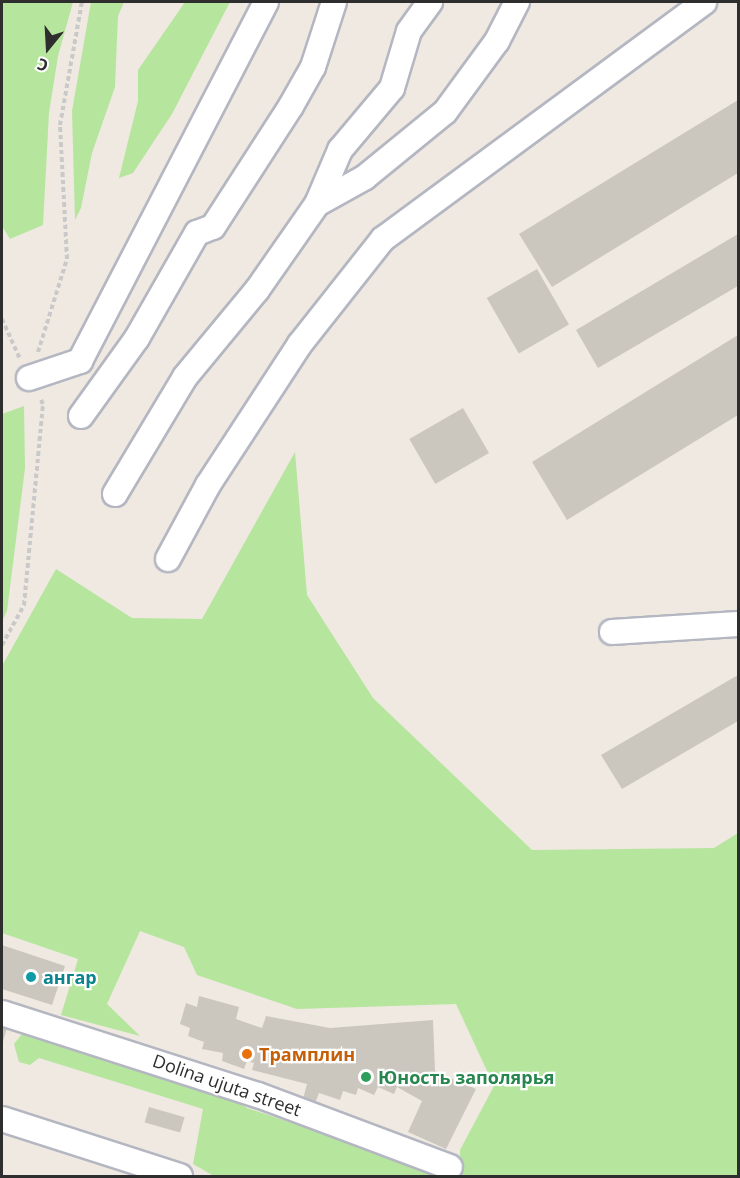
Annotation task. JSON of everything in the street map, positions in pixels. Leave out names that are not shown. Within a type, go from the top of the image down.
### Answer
[{"type":"street","points":[[29,378],[80,361],[266,2]]},
{"type":"street","points":[[81,416],[137,338],[197,234],[213,227],[291,106],[313,67],[334,2]]},
{"type":"street","points":[[115,494],[185,377],[257,290],[317,204],[340,150],[392,88],[409,31],[430,2]]},
{"type":"street","points":[[317,204],[364,178],[445,112],[497,41],[517,2]]},
{"type":"street","points":[[168,560],[208,485],[300,344],[382,239],[704,2]]},
{"type":"street","points":[[612,632],[720,628],[738,624]]},
{"type":"street","name":"Dolina ujuta street","points":[[2,1013],[258,1095],[450,1167]]},
{"type":"street","points":[[2,1119],[180,1176]]},
{"type":"path","points":[[29,378],[67,259],[60,125],[82,2]]},
{"type":"path","points":[[2,319],[43,404],[24,605],[2,645]]},
{"type":"green space","points":[[2,2],[73,2],[58,56],[49,113],[43,225],[10,239],[2,226]]},
{"type":"green space","points":[[91,2],[124,2],[118,16],[115,87],[92,153],[81,208],[75,220],[72,111]]},
{"type":"green space","points":[[185,2],[230,2],[172,114],[133,173],[119,178],[138,101],[138,70]]},
{"type":"green space","points":[[24,406],[25,468],[7,611],[2,621],[2,414]]},
{"type":"green space","points":[[295,452],[307,595],[373,698],[532,850],[714,848],[738,833],[738,1176],[461,1176],[460,1150],[494,1086],[456,1004],[297,1009],[197,975],[184,947],[140,931],[107,1004],[140,1036],[61,1015],[78,959],[2,933],[2,666],[56,569],[132,618],[202,619]]},
{"type":"green space","points":[[25,1030],[223,1093],[247,1108],[352,1143],[436,1176],[214,1176],[193,1164],[203,1109],[39,1058],[30,1065],[19,1062],[14,1044]]},
{"type":"building","points":[[738,100],[738,173],[552,287],[519,234]]},
{"type":"building","points":[[738,234],[738,286],[598,368],[576,330]]},
{"type":"building","points":[[537,269],[569,324],[519,353],[487,298]]},
{"type":"building","points":[[738,335],[738,415],[567,520],[532,462]]},
{"type":"building","points":[[463,408],[489,453],[435,484],[409,439]]},
{"type":"building","points":[[738,675],[738,721],[622,789],[601,755]]},
{"type":"building","name":"ангар","points":[[2,945],[65,966],[52,1005],[2,989]]},
{"type":"building","name":"Юность заполярья","points":[[199,996],[239,1007],[236,1019],[262,1028],[266,1016],[330,1028],[433,1020],[435,1071],[476,1089],[446,1149],[408,1132],[422,1101],[397,1087],[394,1094],[378,1087],[374,1095],[358,1088],[356,1095],[343,1091],[340,1100],[319,1093],[315,1103],[303,1099],[307,1084],[252,1070],[254,1063],[247,1061],[244,1069],[222,1061],[223,1053],[202,1049],[204,1042],[188,1036],[190,1028],[180,1024],[186,1003],[197,1007]]},
{"type":"building","name":"ангар","points":[[2,1026],[7,1028],[2,1045]]},
{"type":"building","points":[[149,1107],[185,1117],[180,1133],[145,1122]]},
{"type":"place","name":"ангар","points":[[31,977]]},
{"type":"place","name":"Трамплин","points":[[247,1054]]},
{"type":"place","name":"Юность заполярья","points":[[366,1077]]}]
